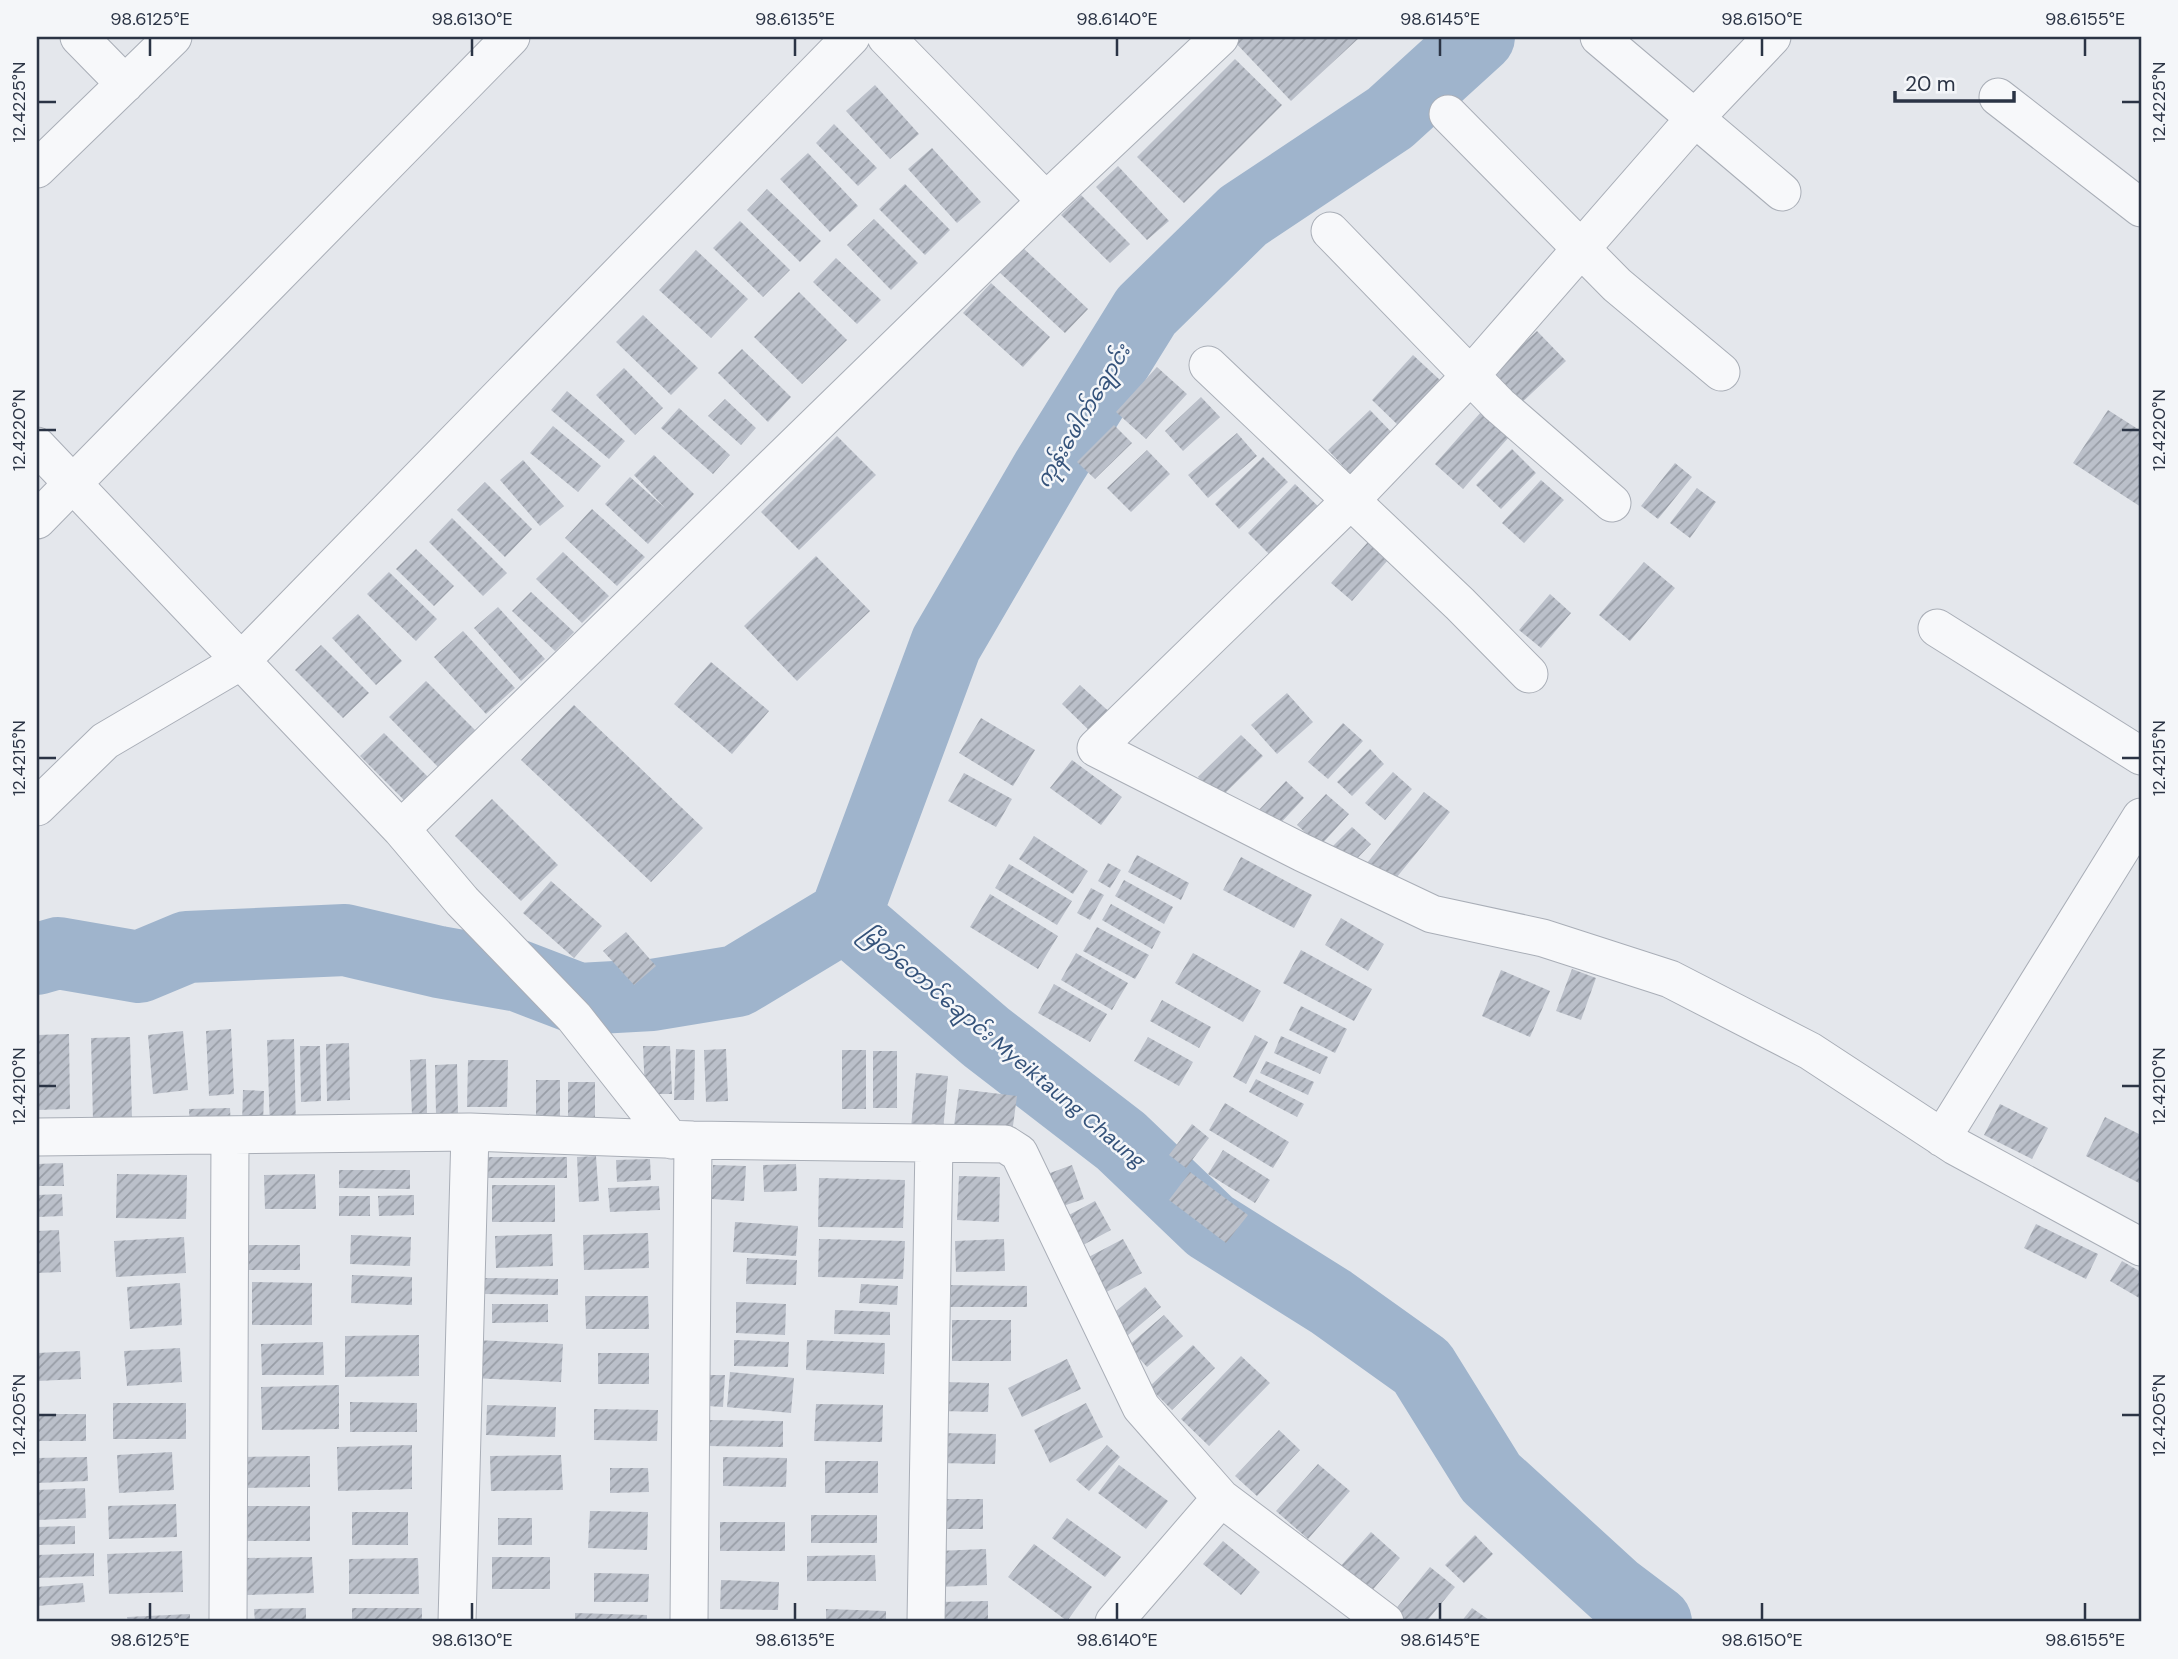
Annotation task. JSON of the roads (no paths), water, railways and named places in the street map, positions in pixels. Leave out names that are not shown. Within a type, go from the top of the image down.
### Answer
[{"type":"street","points":[[79,37],[125,84]]},
{"type":"street","points":[[37,169],[173,37]]},
{"type":"street","points":[[37,520],[511,37]]},
{"type":"street","points":[[37,807],[105,741],[241,660],[851,37]]},
{"type":"street","points":[[886,37],[1046,201]]},
{"type":"street","points":[[401,829],[1046,201],[1220,37]]},
{"type":"street","points":[[1599,37],[1782,192]]},
{"type":"street","points":[[1772,37],[1695,118],[1470,376],[1351,500],[1096,748],[1432,915],[1543,938],[1670,979],[1810,1051],[1942,1138],[2141,1247]]},
{"type":"street","points":[[1998,97],[2141,208]]},
{"type":"street","points":[[1448,114],[1617,285],[1721,372]]},
{"type":"street","points":[[1330,231],[1499,405],[1612,503]]},
{"type":"street","points":[[1208,365],[1460,604],[1529,674]]},
{"type":"street","points":[[37,446],[401,829],[462,901],[574,1017],[682,1140],[689,1622]]},
{"type":"street","points":[[1937,628],[2141,756]]},
{"type":"street","points":[[1942,1138],[2141,817]]},
{"type":"street","points":[[457,1622],[470,1132]]},
{"type":"street","points":[[37,1137],[470,1132],[682,1140],[1004,1144],[1019,1153],[1141,1407],[1221,1498],[1385,1622]]},
{"type":"street","points":[[228,1622],[230,1135]]},
{"type":"street","points":[[926,1622],[934,1143]]},
{"type":"street","points":[[1114,1622],[1221,1498]]},
{"type":"waterway","name":"ကုန်းဖေါက်ချောင်း","points":[[845,916],[946,644],[1048,469],[1146,311],[1243,216],[1390,118],[1479,37]]},
{"type":"waterway","name":"မြိတ်တောင်ချောင်း Myeiktaung Chaung","points":[[37,959],[58,953],[139,967],[187,947],[345,940],[439,962],[519,976],[579,999],[652,995],[737,981],[845,916],[986,1037],[1121,1141],[1210,1226],[1331,1302],[1422,1367],[1491,1478],[1615,1591],[1656,1622]]}]
